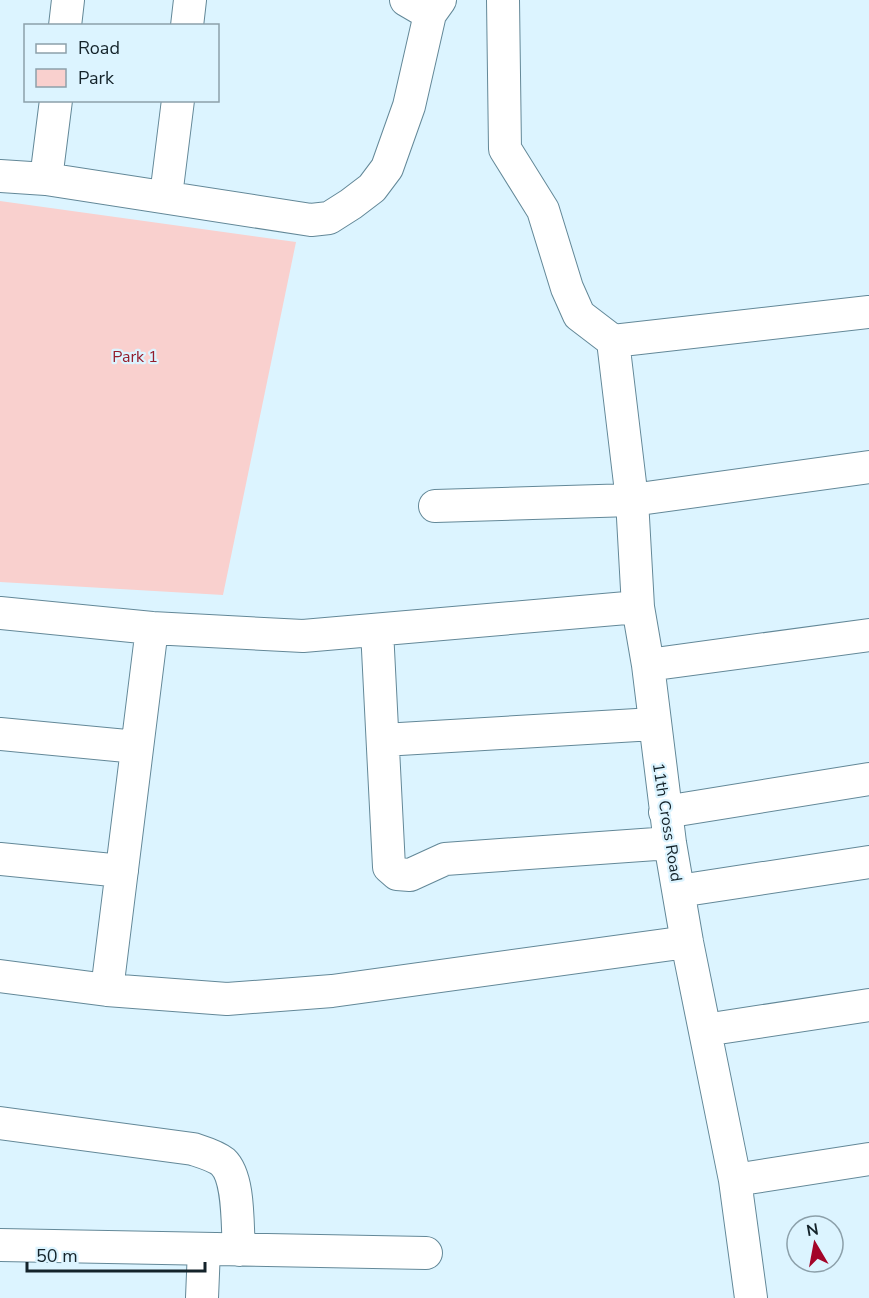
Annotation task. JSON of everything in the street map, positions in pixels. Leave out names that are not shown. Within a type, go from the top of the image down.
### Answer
[{"type":"street","points":[[65,24],[68,0]]},
{"type":"street","points":[[187,24],[190,0]]},
{"type":"street","points":[[503,0],[505,149],[543,210],[567,288],[579,315],[613,341],[869,312]]},
{"type":"street","points":[[0,176],[46,179],[311,220],[329,218],[372,188],[387,168],[409,106],[425,5]]},
{"type":"street","points":[[46,179],[56,102]]},
{"type":"street","points":[[166,196],[178,102]]},
{"type":"street","name":"11th Cross Road","points":[[613,341],[632,500],[638,607],[648,665],[670,843],[687,942],[735,1179],[751,1298]]},
{"type":"street","points":[[435,506],[632,500],[869,467]]},
{"type":"street","points":[[0,613],[152,628],[303,636],[638,607]]},
{"type":"street","points":[[107,990],[152,628]]},
{"type":"street","points":[[377,630],[389,867],[397,874],[410,875],[445,859],[670,843]]},
{"type":"street","points":[[648,665],[869,635]]},
{"type":"street","points":[[383,740],[654,724]]},
{"type":"street","points":[[0,734],[137,747]]},
{"type":"street","points":[[666,812],[869,779]]},
{"type":"street","points":[[0,859],[122,871]]},
{"type":"street","points":[[679,891],[869,862]]},
{"type":"street","points":[[0,976],[107,990],[239,999],[344,989],[687,942]]},
{"type":"street","points":[[705,1030],[869,1005]]},
{"type":"street","points":[[0,1123],[193,1149],[222,1161],[230,1171],[234,1183],[239,1250]]},
{"type":"street","points":[[735,1179],[869,1159]]},
{"type":"street","points":[[0,1245],[426,1253]]},
{"type":"street","points":[[202,1298],[204,1249]]},
{"type":"green space","name":"Park 1","points":[[0,201],[296,242],[223,595],[0,582]]}]
